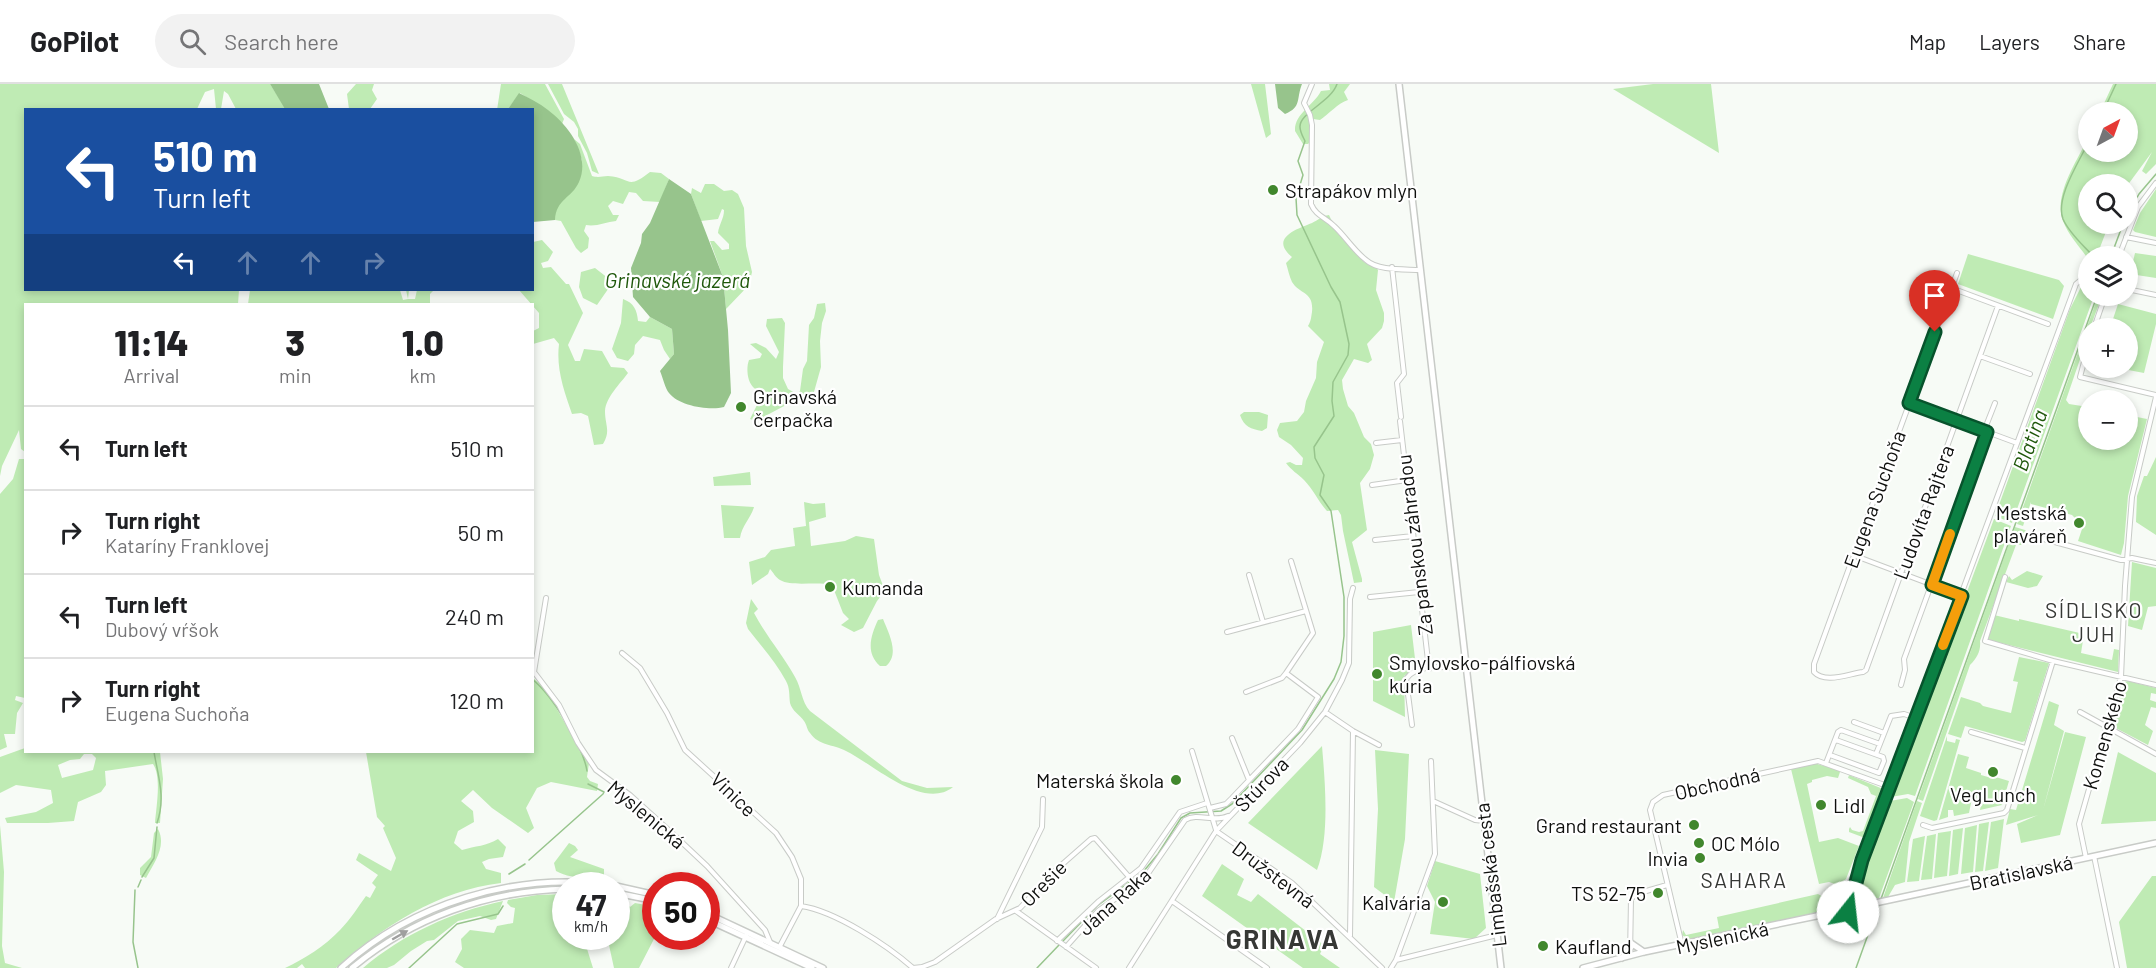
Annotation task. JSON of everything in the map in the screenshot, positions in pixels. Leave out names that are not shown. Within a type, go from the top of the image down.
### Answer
[{"type":"main road","name":"Limbašská cesta","points":[[1399,84],[1501,968]]},
{"type":"main road","name":"Bratislavská","points":[[1852,911],[1875,903],[2156,843]]},
{"type":"main road","points":[[341,968],[367,947],[428,912],[464,898],[495,890],[552,883]]},
{"type":"main road","points":[[352,968],[400,934],[448,912],[498,897],[552,890]]},
{"type":"main road","points":[[1826,914],[1832,909],[1839,894],[1845,891],[1875,903]]},
{"type":"main road","points":[[1836,902],[1839,909],[1844,912],[1852,911],[1856,904],[1855,896]]},
{"type":"main road","name":"Myslenická","points":[[1583,968],[1644,952],[1844,912]]},
{"type":"main road","points":[[720,920],[760,943],[812,968]]},
{"type":"main road","points":[[720,924],[780,946],[823,968]]},
{"type":"main road","points":[[760,943],[770,942]]},
{"type":"main road","points":[[1622,958],[1631,945],[1644,952]]},
{"type":"street","points":[[1312,84],[1304,103],[1309,114],[1312,135],[1311,204],[1313,210],[1335,226],[1367,262],[1377,266],[1420,270]]},
{"type":"street","points":[[2123,246],[2138,207],[2156,183]]},
{"type":"street","points":[[2126,237],[2156,243]]},
{"type":"street","name":"Za panskou záhradou","points":[[1392,267],[1404,374],[1397,383],[1402,440],[1429,669]]},
{"type":"street","name":"Eugena Suchoňa","points":[[1866,668],[1863,672],[1827,678],[1817,675],[1813,668],[1957,273]]},
{"type":"street","points":[[1845,891],[1862,860],[1890,787],[2078,282]]},
{"type":"street","points":[[1951,288],[2048,324]]},
{"type":"street","points":[[2138,291],[2156,294]]},
{"type":"street","name":"Ľudovíta Rajtera","points":[[1866,668],[1998,306]]},
{"type":"street","points":[[1980,356],[2030,374]]},
{"type":"street","points":[[2084,378],[2156,396]]},
{"type":"street","name":"Komenského","points":[[2086,858],[2079,824],[2121,677],[2132,497],[2156,396]]},
{"type":"street","points":[[1902,685],[1905,670],[1903,663],[1995,402]]},
{"type":"street","points":[[1909,403],[2017,443]]},
{"type":"street","points":[[1376,443],[1402,440]]},
{"type":"street","points":[[1372,485],[1407,480]]},
{"type":"street","points":[[1375,540],[1413,536]]},
{"type":"street","points":[[2040,538],[2121,560],[2156,563]]},
{"type":"street","points":[[1853,555],[1962,596]]},
{"type":"street","points":[[1246,692],[1282,678],[1313,633],[1292,561]]},
{"type":"street","points":[[1249,575],[1263,622]]},
{"type":"street","points":[[2005,577],[1984,641],[2156,685]]},
{"type":"street","name":"Štúrova","points":[[1129,968],[1216,831],[1300,743],[1324,712],[1349,663],[1349,603],[1353,588]]},
{"type":"street","points":[[1370,597],[1419,592]]},
{"type":"street","name":"Myslenická","points":[[546,598],[534,672],[559,705],[582,750],[596,770],[630,795],[707,866],[765,930],[770,942]]},
{"type":"street","points":[[1227,632],[1306,611]]},
{"type":"street","name":"Vinice","points":[[622,653],[640,668],[668,713],[685,750],[780,838],[792,857],[800,874],[801,906],[799,914],[780,946]]},
{"type":"street","points":[[1923,825],[1932,828],[2004,813],[2009,807],[2053,660]]},
{"type":"street","points":[[1412,725],[1406,679],[1408,675],[1418,669],[1466,668]]},
{"type":"street","points":[[1210,808],[1226,804],[1298,729],[1318,696],[1286,673]]},
{"type":"street","points":[[2080,711],[2156,754]]},
{"type":"street","points":[[1324,712],[1379,745]]},
{"type":"street","points":[[1876,754],[1890,718],[1904,714],[1916,718]]},
{"type":"street","points":[[1854,722],[1884,733]]},
{"type":"street","points":[[1826,763],[1838,732],[1842,730],[1880,744]]},
{"type":"street","points":[[1350,937],[1353,731]]},
{"type":"street","points":[[1971,732],[2025,748]]},
{"type":"street","points":[[1232,738],[1249,780]]},
{"type":"street","points":[[1830,755],[1879,773],[1884,760],[1876,754],[1836,740]]},
{"type":"street","points":[[1192,751],[1216,831]]},
{"type":"street","points":[[1391,968],[1435,854],[1431,761]]},
{"type":"street","name":"Obchodná","points":[[1682,946],[1650,810],[1656,799],[1812,761],[1826,763],[1890,787]]},
{"type":"street","points":[[1864,777],[1867,768]]},
{"type":"street","points":[[996,919],[1041,827],[1043,799]]},
{"type":"street","points":[[1433,801],[1475,820],[1484,821]]},
{"type":"street","points":[[1057,941],[1099,901],[1130,878],[1150,858],[1180,812],[1206,803]]},
{"type":"street","points":[[1214,819],[1221,819],[1232,814]]},
{"type":"street","name":"Jána Raka","points":[[1065,946],[1098,911],[1149,872],[1185,820],[1194,817],[1214,819]]},
{"type":"street","name":"Družstevná","points":[[1216,831],[1292,883],[1382,968]]},
{"type":"street","name":"Orešie","points":[[913,968],[922,968],[935,962],[996,919],[1025,905],[1075,852],[1093,838],[1130,878]]},
{"type":"street","points":[[2094,856],[2117,968]]},
{"type":"street","points":[[1855,896],[1862,860]]},
{"type":"street","points":[[1630,956],[1630,904],[1633,896],[1667,885]]},
{"type":"street","points":[[1172,901],[1267,968]]},
{"type":"street","points":[[801,906],[818,909],[833,916],[890,949],[913,968]]},
{"type":"street","points":[[1016,910],[1096,968]]},
{"type":"street","points":[[731,968],[747,934]]},
{"type":"street","points":[[1396,960],[1497,935]]},
{"type":"shaded area","points":[[0,84],[270,84],[285,108],[235,108],[224,91],[221,108],[216,108],[214,89],[205,92],[197,108],[24,108],[24,291],[239,291],[238,303],[24,303],[24,451],[21,449],[19,430],[2,466],[0,476]]},
{"type":"shaded area","points":[[356,84],[374,84],[372,90],[377,99],[371,108],[349,108],[347,94]]},
{"type":"shaded area","points":[[501,84],[545,84],[564,119],[562,124],[547,110],[520,93],[509,108],[497,108]]},
{"type":"shaded area","points":[[548,84],[562,84],[599,174],[592,171],[587,153],[578,136],[578,129],[574,122],[564,114]]},
{"type":"shaded area","points":[[1251,84],[1265,84],[1271,134],[1266,138]]},
{"type":"shaded area","points":[[1329,84],[1350,84],[1344,92],[1348,100],[1320,120],[1313,119],[1310,142],[1303,144],[1295,131],[1298,120],[1321,91],[1330,90]]},
{"type":"shaded area","points":[[1653,84],[1711,84],[1719,153],[1613,89]]},
{"type":"shaded area","points":[[2113,84],[2156,84],[2156,164],[2146,174],[2142,171],[2152,152],[2136,174],[2078,174],[2078,234],[2105,234],[2101,246],[2078,246],[2063,221],[2061,211],[2064,189],[2078,158],[2078,162],[2138,162],[2138,102],[2105,102]]},
{"type":"shaded area","points":[[574,139],[580,144],[592,176],[615,177],[632,182],[650,172],[661,173],[669,179],[660,202],[643,201],[636,193],[629,192],[623,204],[613,201],[608,206],[613,215],[619,215],[616,221],[586,225],[584,231],[589,238],[588,248],[581,253],[561,221],[555,220],[555,209],[582,160]]},
{"type":"shaded area","points":[[705,184],[714,184],[724,191],[732,190],[738,194],[744,208],[746,246],[752,272],[749,285],[726,309],[723,277],[710,241],[714,241],[722,250],[729,249],[729,244],[718,233],[724,210],[722,209],[718,219],[701,221],[691,194],[692,188],[701,193]]},
{"type":"shaded area","points":[[2156,189],[2156,237],[2138,233],[2140,213]]},
{"type":"shaded area","points":[[1329,215],[1338,234],[1364,262],[1378,270],[1376,290],[1384,313],[1382,328],[1367,344],[1372,360],[1368,363],[1354,359],[1342,380],[1348,406],[1354,413],[1364,437],[1371,444],[1374,455],[1370,469],[1360,483],[1367,530],[1352,542],[1362,579],[1362,582],[1354,583],[1341,515],[1338,510],[1327,511],[1302,478],[1286,463],[1302,465],[1303,458],[1291,445],[1279,437],[1277,430],[1280,423],[1297,421],[1304,412],[1316,378],[1317,362],[1324,342],[1308,326],[1312,312],[1311,300],[1291,280],[1286,263],[1292,257],[1283,245],[1284,239],[1293,231]]},
{"type":"shaded area","points":[[542,240],[553,252],[548,261],[541,263],[543,268],[551,267],[566,284],[569,284],[583,313],[568,345],[575,361],[580,361],[584,349],[602,351],[611,367],[624,368],[628,373],[606,406],[607,432],[603,444],[594,445],[588,416],[581,413],[572,414],[560,371],[559,344],[554,338],[534,344],[534,330],[539,328],[539,313],[534,307],[534,303],[530,303],[520,291],[534,291],[534,242]]},
{"type":"shaded area","points":[[2138,253],[2156,256],[2156,278],[2138,275]]},
{"type":"shaded area","points":[[1968,254],[2059,280],[2064,286],[2053,319],[1958,284]]},
{"type":"shaded area","points":[[595,268],[613,282],[597,305],[583,298],[579,287],[581,272]]},
{"type":"shaded area","points":[[250,291],[400,291],[403,300],[415,299],[417,291],[433,291],[430,294],[430,303],[248,303]]},
{"type":"shaded area","points":[[2078,293],[2078,306],[2090,306],[2086,318],[2078,318],[2078,340],[2012,523],[1995,516],[2070,309]]},
{"type":"shaded area","points":[[623,299],[634,307],[638,321],[646,322],[650,317],[672,329],[674,354],[670,359],[660,340],[643,336],[635,345],[634,354],[628,361],[617,358],[612,349],[621,323]]},
{"type":"shaded area","points":[[825,303],[826,311],[820,341],[821,367],[812,399],[786,405],[756,421],[750,419],[757,405],[763,405],[768,401],[754,388],[749,379],[747,371],[749,360],[760,358],[762,354],[750,344],[756,343],[766,348],[776,359],[779,352],[766,326],[767,319],[782,318],[785,323],[783,378],[788,389],[797,394],[800,391],[803,369],[807,361],[809,325],[814,318],[817,304]]},
{"type":"shaded area","points":[[2094,306],[2098,306],[2094,318],[2090,318]]},
{"type":"shaded area","points":[[2117,306],[2156,314],[2156,324],[2144,373],[2138,372],[2138,318],[2113,318]]},
{"type":"shaded area","points":[[2078,352],[2078,365],[2066,400],[2069,404],[2078,405],[2078,450],[2138,450],[2138,417],[2147,419],[2128,496],[2121,555],[2078,541],[2082,529],[2073,526],[2075,518],[2072,515],[2031,504],[2031,502],[2023,526],[2017,524]]},
{"type":"shaded area","points":[[1244,412],[1259,412],[1268,415],[1267,428],[1262,431],[1248,427],[1240,415]]},
{"type":"shaded area","points":[[2156,457],[2156,535],[2136,522],[2137,496],[2144,476],[2147,476]]},
{"type":"shaded area","points":[[19,459],[24,459],[24,698],[16,696],[15,700],[23,703],[17,713],[15,734],[4,734],[7,747],[0,750],[0,494],[13,479]]},
{"type":"shaded area","points":[[750,472],[751,485],[714,486],[713,477]]},
{"type":"shaded area","points":[[804,502],[825,503],[826,517],[809,522],[811,546],[845,541],[856,536],[874,539],[879,575],[885,591],[863,628],[854,632],[841,625],[849,619],[843,613],[832,585],[785,582],[770,569],[768,574],[752,585],[749,562],[765,557],[771,550],[795,546],[793,528],[806,526]]},
{"type":"shaded area","points":[[721,505],[754,507],[740,538],[724,538]]},
{"type":"shaded area","points":[[1994,519],[2011,526],[1915,796],[1908,794],[1891,797]]},
{"type":"shaded area","points":[[2015,527],[2028,533],[2020,533],[2018,539],[2023,545],[2016,545],[1980,641],[1978,654],[1970,665],[1923,801],[1918,799]]},
{"type":"shaded area","points":[[2132,562],[2156,568],[2156,606],[2148,607],[2142,630],[2128,626]]},
{"type":"shaded area","points":[[2027,571],[2043,576],[2037,586],[2028,588],[2006,582],[2009,576],[2012,580]]},
{"type":"shaded area","points":[[751,599],[758,609],[754,613],[795,677],[810,711],[902,781],[927,788],[953,787],[941,793],[913,790],[846,751],[822,743],[814,737],[791,706],[788,686],[782,674],[748,629],[746,623]]},
{"type":"shaded area","points":[[1994,615],[2084,634],[2081,653],[2112,660],[2114,649],[2119,650],[2118,672],[1989,640],[1987,636]]},
{"type":"shaded area","points":[[883,619],[893,650],[886,666],[880,666],[872,655],[871,644],[878,620]]},
{"type":"shaded area","points":[[1411,625],[1416,667],[1404,676],[1405,717],[1373,701],[1373,632]]},
{"type":"shaded area","points":[[2019,657],[2049,663],[2025,741],[1965,726],[1961,738],[1948,734],[1961,697],[1983,706],[2011,713],[2018,682],[2013,681]]},
{"type":"shaded area","points":[[534,679],[543,686],[589,763],[587,777],[598,784],[597,791],[551,782],[537,788],[526,808],[534,828],[528,833],[492,808],[473,790],[461,801],[473,811],[474,822],[458,831],[454,843],[462,850],[485,845],[498,839],[506,847],[503,857],[482,862],[486,869],[501,873],[501,883],[456,893],[412,913],[372,938],[336,968],[305,968],[302,964],[297,968],[285,968],[328,941],[347,922],[366,896],[370,898],[376,887],[372,883],[378,875],[356,860],[359,853],[391,871],[396,858],[383,828],[385,826],[377,817],[366,753],[534,753]]},
{"type":"shaded area","points":[[2124,682],[2156,688],[2156,694],[2151,693],[2150,700],[2156,702],[2156,708],[2151,707],[2145,725],[2153,731],[2148,745],[2110,725]]},
{"type":"shaded area","points":[[2049,701],[2059,705],[2054,725],[2064,731],[2043,810],[2065,732],[2086,737],[2060,835],[2021,843],[2017,824],[2038,815],[2006,825],[2010,809],[2016,810]]},
{"type":"shaded area","points":[[1947,736],[1947,741],[1955,743],[1956,739],[1960,740],[1937,820],[1934,821],[1920,816]]},
{"type":"shaded area","points":[[1322,746],[1325,825],[1324,841],[1317,870],[1248,823]]},
{"type":"shaded area","points":[[24,748],[24,753],[160,753],[163,779],[160,823],[155,823],[158,784],[153,764],[105,771],[106,785],[101,792],[78,802],[74,821],[7,823],[5,818],[36,812],[53,803],[51,790],[16,785],[0,793],[0,757]],"holes":[[[84,754],[92,754],[96,758],[93,770],[62,778],[58,765],[80,759]]]},
{"type":"shaded area","points":[[1375,750],[1409,754],[1405,839],[1394,902],[1374,887],[1378,809]]},
{"type":"shaded area","points":[[2118,752],[2156,773],[2156,821],[2101,824]]},
{"type":"shaded area","points":[[1958,754],[1969,757],[1966,768],[1981,773],[1981,775],[2009,781],[2002,805],[1980,810],[1982,800],[1972,798],[1969,813],[1954,816],[1953,810],[1948,810],[1948,817],[1939,820]]},
{"type":"shaded area","points":[[1814,763],[1840,772],[1838,778],[1827,776],[1812,780],[1807,784],[1819,842],[1838,838],[1859,846],[1846,879],[1838,885],[1829,882],[1819,884],[1791,769]]},
{"type":"shaded area","points":[[1849,775],[1883,789],[1884,793],[1865,838],[1849,832],[1849,829],[1850,827],[1852,830],[1863,831],[1876,796],[1871,794],[1868,787],[1848,778]]},
{"type":"shaded area","points":[[1907,798],[1914,802],[1879,898],[1870,898],[1858,884],[1890,801]]},
{"type":"shaded area","points":[[1917,801],[1922,803],[1909,842],[1905,882],[1895,885],[1888,897],[1883,898]]},
{"type":"shaded area","points":[[2004,819],[1998,868],[1985,871],[1991,822]]},
{"type":"shaded area","points":[[1989,822],[1983,871],[1975,872],[1979,824]]},
{"type":"shaded area","points":[[0,825],[4,872],[2,946],[5,963],[22,968],[0,968]]},
{"type":"shaded area","points":[[1977,825],[1973,872],[1961,874],[1965,828]]},
{"type":"shaded area","points":[[1963,828],[1958,874],[1949,876],[1953,830]]},
{"type":"shaded area","points":[[158,829],[160,848],[146,878],[140,875],[140,868],[151,857],[154,833]]},
{"type":"shaded area","points":[[1951,831],[1947,876],[1934,878],[1938,833]]},
{"type":"shaded area","points":[[1936,834],[1932,879],[1921,880],[1927,836]]},
{"type":"shaded area","points":[[1925,836],[1919,881],[1907,882],[1913,839]]},
{"type":"shaded area","points":[[569,843],[578,850],[570,857],[604,869],[604,872],[558,872],[554,863]]},
{"type":"shaded area","points":[[1435,861],[1480,874],[1486,928],[1474,939],[1430,934],[1435,902],[1427,886]]},
{"type":"shaded area","points":[[1222,864],[1244,879],[1237,895],[1251,902],[1258,894],[1324,945],[1320,954],[1340,968],[1303,968],[1202,896]]},
{"type":"shaded area","points":[[2152,876],[2156,876],[2156,968],[2127,968],[2119,922]]},
{"type":"shaded area","points":[[552,894],[552,950],[587,950],[593,968],[464,968],[455,962],[462,949],[461,939],[470,930],[494,933],[497,926],[513,923],[515,908],[507,903],[508,900]]},
{"type":"shaded area","points":[[1818,894],[1825,898],[1829,908],[1827,911],[1733,932],[1688,939],[1682,935],[1683,930],[1686,935],[1719,928],[1717,917]]},
{"type":"shaded area","points":[[503,901],[496,919],[491,920],[480,916],[458,921],[434,940],[427,941],[411,951],[394,965],[387,968],[363,968],[395,945],[429,926],[465,911]]},
{"type":"shaded area","points":[[635,903],[642,904],[642,950],[648,950],[639,968],[614,968],[610,950],[630,950],[630,907]]},
{"type":"water","points":[[270,84],[319,84],[329,108],[284,108]]},
{"type":"water","points":[[1275,84],[1302,84],[1296,105],[1285,114],[1278,108]]},
{"type":"water","points":[[519,93],[556,116],[576,141],[582,161],[582,172],[576,187],[558,207],[555,220],[534,222],[534,108],[509,108]]},
{"type":"water","name":"Grinavské jazerá","points":[[669,179],[691,194],[723,277],[731,393],[724,407],[711,408],[687,404],[669,393],[660,371],[674,354],[672,329],[650,317],[633,297],[631,268],[641,243],[642,234],[650,223]]},
{"type":"waterway","points":[[1063,941],[1097,906],[1143,872],[1158,854],[1181,818],[1190,813],[1221,811],[1232,804],[1302,730],[1334,679],[1341,662],[1344,597],[1331,511],[1320,495],[1324,475],[1315,458],[1314,447],[1334,416],[1333,382],[1348,355],[1349,344],[1340,302],[1297,215],[1296,198],[1303,175],[1298,161],[1305,141],[1300,131],[1301,122],[1329,96],[1337,84]]},
{"type":"waterway","points":[[2108,102],[2116,84]]},
{"type":"waterway","points":[[2078,162],[2065,191],[2061,210],[2069,229],[2083,246]]},
{"type":"waterway","name":"Blatina","points":[[2138,196],[2156,174]]},
{"type":"waterway","name":"Blatina","points":[[2115,246],[2119,234]]},
{"type":"waterway","name":"Blatina","points":[[1881,899],[2093,306]]},
{"type":"waterway","points":[[534,681],[549,697],[566,722],[580,748],[587,771]]},
{"type":"waterway","points":[[154,753],[161,796],[157,823]]},
{"type":"waterway","points":[[529,860],[603,794],[604,792],[588,784]]},
{"type":"waterway","points":[[142,877],[154,858],[157,827]]},
{"type":"waterway","points":[[509,874],[525,864]]},
{"type":"waterway","points":[[138,887],[141,880]]},
{"type":"waterway","points":[[135,890],[133,942],[138,968]]},
{"type":"waterway","name":"Blatina","points":[[1856,968],[1879,904]]},
{"type":"waterway","points":[[409,968],[457,924],[498,914],[503,906]]},
{"type":"waterway","points":[[1037,968],[1059,945]]},
{"type":"slow traffic","points":[[1943,645],[1962,596],[1932,585],[1950,534]]},
{"type":"place","name":"Strapákov mlyn","points":[[1273,190]]},
{"type":"place","name":"Grinavská čerpačka","points":[[741,407]]},
{"type":"place","name":"Mestská plaváreň","points":[[2079,523]]},
{"type":"place","name":"Kumanda","points":[[830,587]]},
{"type":"place","name":"Smylovsko-pálfiovská kúria","points":[[1377,674]]},
{"type":"place","name":"VegLunch","points":[[1993,772]]},
{"type":"place","name":"Materská škola","points":[[1176,780]]},
{"type":"place","name":"Lidl","points":[[1821,805]]},
{"type":"place","name":"Grand restaurant","points":[[1694,825]]},
{"type":"place","name":"OC Mólo","points":[[1699,843]]},
{"type":"place","name":"Invia","points":[[1700,858]]},
{"type":"place","name":"TS 52-75","points":[[1658,893]]},
{"type":"place","name":"Kalvária","points":[[1443,902]]},
{"type":"place","name":"Kaufland","points":[[1543,946]]},
{"type":"district","name":"SÍDLISKO JUH","points":[[2094,621]]},
{"type":"district","name":"SAHARA","points":[[1744,879]]},
{"type":"district","name":"GRINAVA","points":[[1283,938]]},
{"type":"route","points":[[1848,912],[1856,906],[1857,900],[1853,894],[1862,860],[1962,596],[1932,585],[1987,432],[1909,403],[1935,332]]}]
